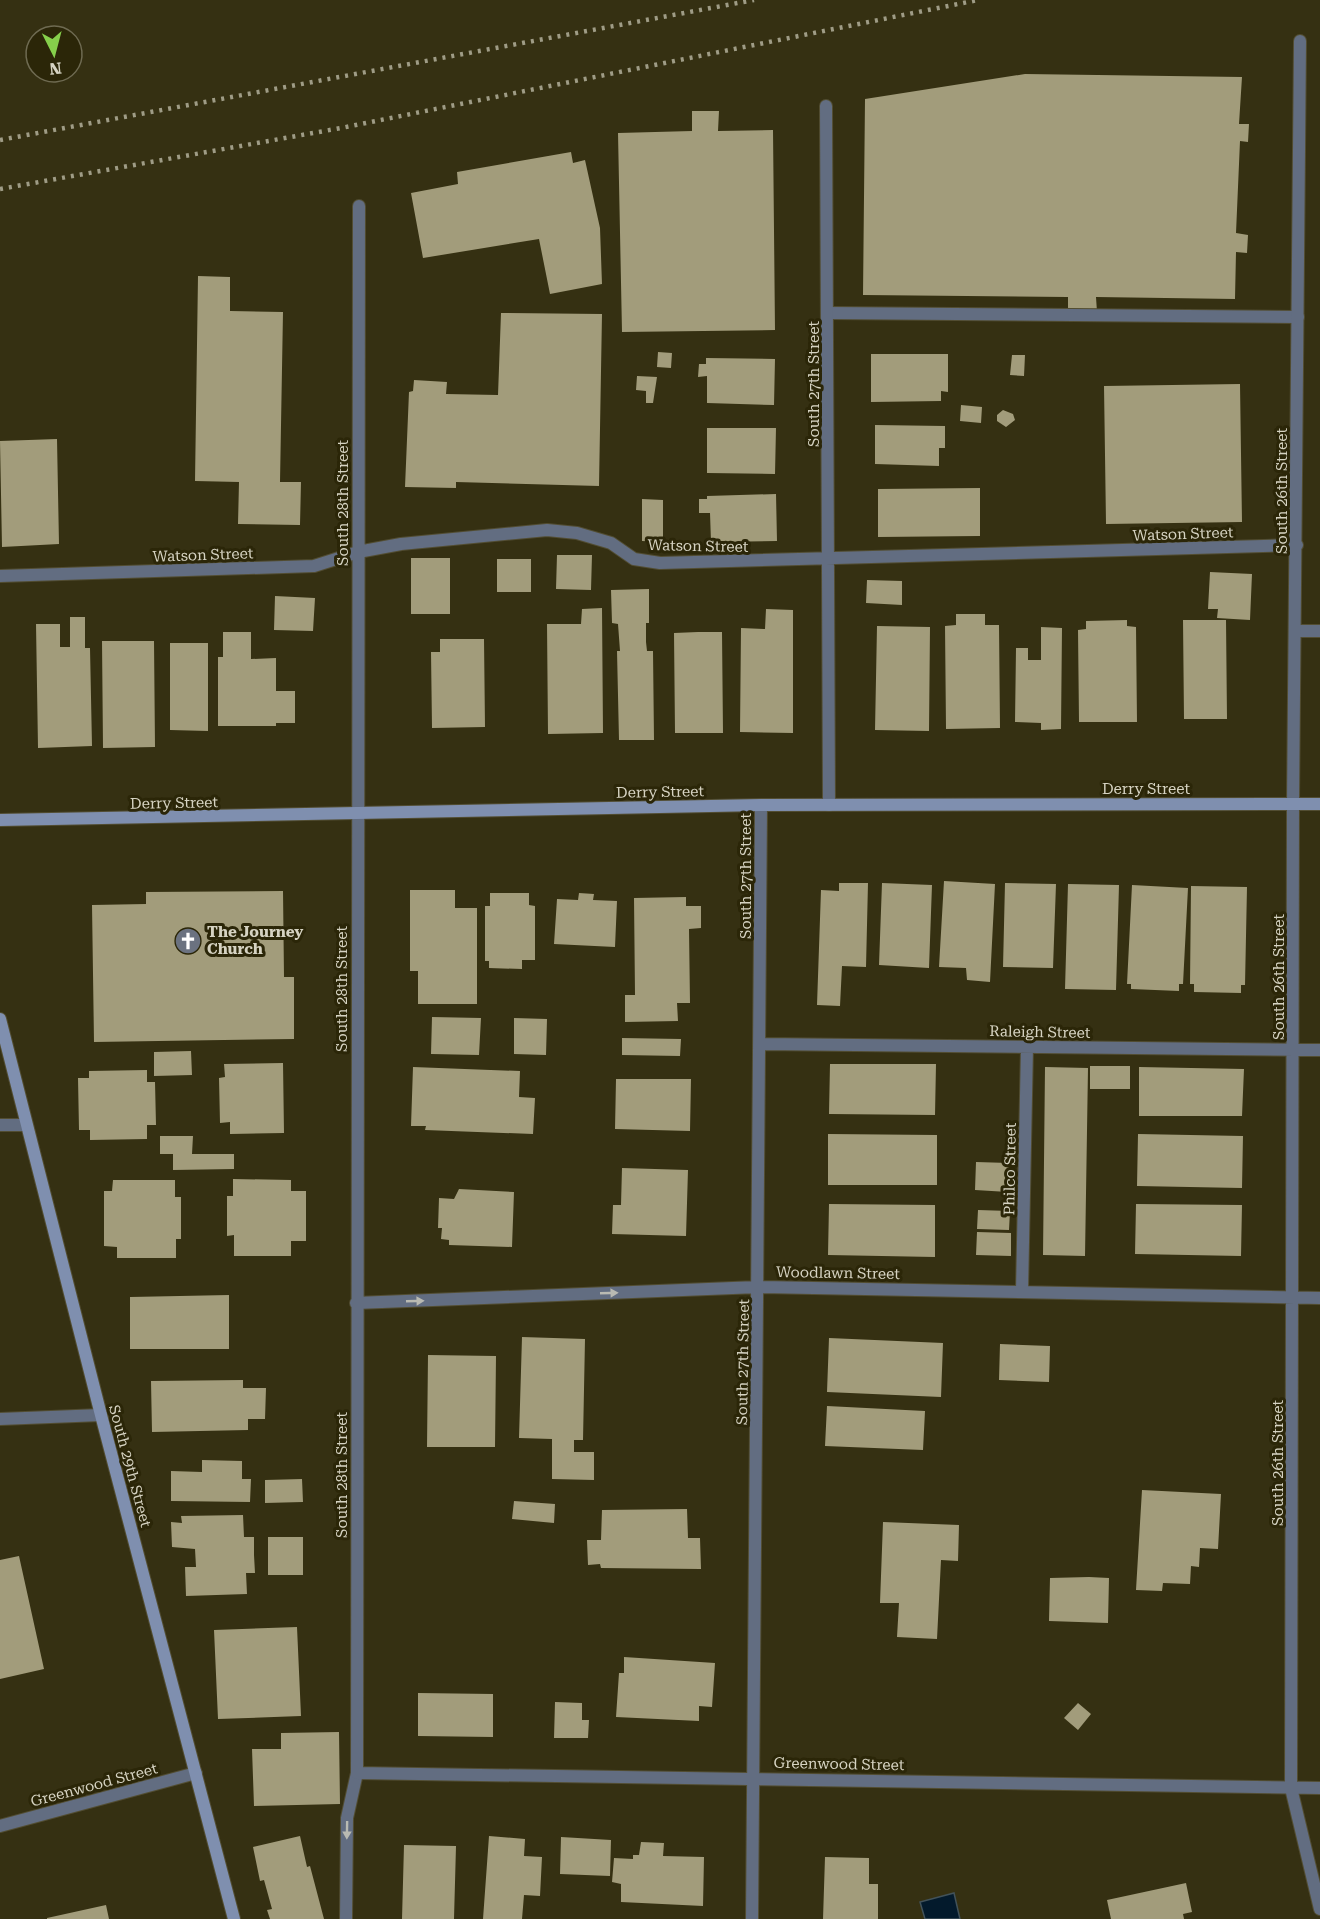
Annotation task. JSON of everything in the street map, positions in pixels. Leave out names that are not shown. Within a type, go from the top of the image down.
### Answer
[{"type":"main road","name":"Derry Street","points":[[0,820],[358,815],[761,805],[1320,804]]},
{"type":"main road","name":"South 29th Street","points":[[0,1019],[100,1415],[234,1919]]},
{"type":"street","name":"South 26th Street","points":[[1300,41],[1293,804],[1294,1297],[1291,1788],[1320,1909]]},
{"type":"street","name":"South 27th Street","points":[[826,106],[830,560],[829,805]]},
{"type":"street","name":"South 28th Street","points":[[346,1919],[347,1818],[357,1773],[358,206]]},
{"type":"street","points":[[828,313],[1298,317]]},
{"type":"street","name":"Watson Street","points":[[0,576],[314,566],[358,552],[401,543],[547,530],[577,533],[611,543],[634,559],[660,563],[830,560],[1297,545]]},
{"type":"street","points":[[1295,631],[1320,631]]},
{"type":"street","name":"South 27th Street","points":[[752,1919],[761,805]]},
{"type":"street","name":"Raleigh Street","points":[[760,1044],[1320,1050]]},
{"type":"street","name":"Philco Street","points":[[1022,1291],[1027,1047]]},
{"type":"street","points":[[0,1125],[27,1125]]},
{"type":"street","name":"Woodlawn Street","points":[[356,1303],[758,1287],[1320,1298]]},
{"type":"street","points":[[0,1419],[100,1415]]},
{"type":"street","name":"Greenwood Street","points":[[0,1826],[196,1773]]},
{"type":"street","name":"Greenwood Street","points":[[357,1773],[1320,1788]]},
{"type":"water","points":[[954,1893],[960,1919],[925,1919],[920,1902]]},
{"type":"building","points":[[1025,74],[1242,77],[1239,124],[1249,124],[1248,142],[1240,141],[1236,233],[1248,235],[1247,253],[1236,252],[1235,299],[1096,297],[1097,312],[1068,310],[1068,297],[863,295],[865,99]]},
{"type":"building","points":[[692,111],[719,111],[718,131],[773,130],[775,330],[622,332],[618,133],[692,131]]},
{"type":"building","points":[[571,152],[573,163],[585,160],[600,228],[602,284],[550,294],[539,239],[423,258],[411,193],[458,184],[457,172]]},
{"type":"building","points":[[198,276],[230,277],[230,311],[283,312],[280,482],[301,482],[300,525],[238,524],[239,482],[195,481]]},
{"type":"building","points":[[501,313],[602,314],[599,486],[456,482],[456,488],[405,487],[409,392],[413,391],[414,380],[447,382],[446,394],[498,395]]},
{"type":"building","points":[[658,352],[672,353],[671,368],[657,367]]},
{"type":"building","points":[[871,354],[948,354],[948,392],[941,391],[941,401],[871,402]]},
{"type":"building","points":[[1012,355],[1025,355],[1024,376],[1010,375]]},
{"type":"building","points":[[706,358],[775,359],[774,405],[707,403],[707,376],[698,377],[699,364],[706,364]]},
{"type":"building","points":[[637,376],[657,377],[653,403],[646,403],[646,391],[636,390]]},
{"type":"building","points":[[1240,384],[1242,522],[1106,524],[1104,386]]},
{"type":"building","points":[[961,405],[982,407],[981,423],[960,421]]},
{"type":"building","points":[[1003,410],[1013,414],[1015,420],[1006,427],[997,421],[997,415]]},
{"type":"building","points":[[875,425],[945,426],[945,448],[939,448],[939,466],[875,464]]},
{"type":"building","points":[[707,428],[776,428],[775,474],[707,473]]},
{"type":"building","points":[[57,439],[59,544],[2,547],[0,441]]},
{"type":"building","points":[[980,488],[980,536],[878,537],[878,489]]},
{"type":"building","points":[[776,494],[777,541],[711,542],[710,513],[699,513],[699,499],[707,499],[707,496]]},
{"type":"building","points":[[642,499],[663,500],[663,542],[642,541]]},
{"type":"building","points":[[557,555],[592,555],[591,590],[556,589]]},
{"type":"building","points":[[411,558],[450,558],[450,614],[411,614]]},
{"type":"building","points":[[497,559],[531,559],[531,592],[497,592]]},
{"type":"building","points":[[1210,572],[1252,574],[1250,620],[1217,618],[1218,609],[1208,609]]},
{"type":"building","points":[[867,580],[902,581],[902,605],[866,603]]},
{"type":"building","points":[[649,589],[649,623],[646,623],[646,642],[647,651],[653,651],[654,740],[619,740],[617,651],[620,651],[618,624],[612,623],[611,590]]},
{"type":"building","points":[[275,596],[315,598],[313,631],[274,630]]},
{"type":"building","points":[[602,608],[603,733],[548,734],[547,624],[581,624],[582,609]]},
{"type":"building","points":[[766,609],[793,610],[793,733],[740,732],[741,628],[765,629]]},
{"type":"building","points":[[956,614],[985,614],[985,625],[999,625],[1000,728],[946,729],[945,626],[956,625]]},
{"type":"building","points":[[70,617],[85,617],[85,648],[90,648],[92,746],[38,748],[36,624],[60,624],[60,647],[70,647]]},
{"type":"building","points":[[1127,620],[1127,626],[1136,627],[1137,722],[1079,722],[1078,630],[1086,629],[1086,621]]},
{"type":"building","points":[[1183,620],[1226,620],[1227,719],[1184,719]]},
{"type":"building","points":[[877,626],[930,627],[929,731],[875,730]]},
{"type":"building","points":[[1041,627],[1062,628],[1061,729],[1041,730],[1041,723],[1015,722],[1016,648],[1028,648],[1028,660],[1041,660]]},
{"type":"building","points":[[223,632],[251,632],[251,659],[276,658],[276,691],[295,691],[295,723],[276,723],[276,726],[218,726],[218,657],[223,657]]},
{"type":"building","points":[[722,632],[723,733],[675,733],[674,633]]},
{"type":"building","points":[[440,639],[484,639],[485,727],[432,728],[431,652],[440,652]]},
{"type":"building","points":[[102,641],[154,641],[155,747],[103,748]]},
{"type":"building","points":[[170,643],[208,643],[208,731],[170,730]]},
{"type":"building","points":[[944,881],[995,884],[990,982],[967,980],[966,968],[939,967]]},
{"type":"building","points":[[839,883],[868,883],[866,967],[842,966],[840,1006],[817,1005],[821,890],[839,891]]},
{"type":"building","points":[[882,883],[932,885],[929,968],[879,965]]},
{"type":"building","points":[[1005,883],[1056,884],[1053,968],[1003,967]]},
{"type":"building","points":[[1068,884],[1119,885],[1116,990],[1065,989]]},
{"type":"building","points":[[1132,885],[1188,888],[1183,984],[1179,984],[1179,991],[1131,989],[1131,984],[1127,984]]},
{"type":"building","points":[[1191,886],[1247,887],[1245,985],[1241,985],[1241,993],[1194,992],[1194,984],[1190,984]]},
{"type":"building","points":[[410,890],[455,890],[455,908],[477,908],[477,1004],[418,1004],[418,971],[410,971]]},
{"type":"building","name":"The Journey Church","points":[[283,891],[284,977],[294,977],[294,1039],[94,1042],[92,905],[146,904],[146,892]]},
{"type":"building","points":[[490,893],[529,893],[529,905],[535,906],[535,960],[522,960],[522,969],[489,968],[489,961],[485,961],[485,906],[490,906]]},
{"type":"building","points":[[579,893],[594,894],[593,900],[617,901],[615,947],[554,944],[557,899],[578,900]]},
{"type":"building","points":[[686,897],[686,906],[701,906],[701,928],[689,929],[690,1003],[677,1003],[678,1021],[625,1022],[625,995],[635,995],[634,898]]},
{"type":"building","points":[[432,1017],[481,1018],[479,1055],[431,1054]]},
{"type":"building","points":[[514,1018],[547,1019],[546,1055],[514,1054]]},
{"type":"building","points":[[622,1038],[681,1039],[680,1056],[622,1055]]},
{"type":"building","points":[[191,1051],[192,1075],[154,1076],[154,1052]]},
{"type":"building","points":[[283,1063],[284,1133],[230,1134],[230,1122],[220,1123],[219,1078],[225,1077],[224,1064]]},
{"type":"building","points":[[830,1064],[936,1064],[935,1115],[829,1114]]},
{"type":"building","points":[[1090,1066],[1130,1066],[1130,1089],[1090,1089]]},
{"type":"building","points":[[413,1067],[520,1071],[519,1097],[535,1098],[533,1134],[425,1130],[426,1126],[411,1126]]},
{"type":"building","points":[[1045,1067],[1088,1068],[1085,1256],[1043,1255]]},
{"type":"building","points":[[1139,1067],[1244,1069],[1242,1116],[1139,1116]]},
{"type":"building","points":[[147,1070],[147,1082],[155,1082],[156,1125],[147,1125],[147,1139],[90,1140],[90,1130],[79,1130],[78,1078],[89,1078],[89,1071]]},
{"type":"building","points":[[616,1079],[691,1079],[690,1131],[615,1129]]},
{"type":"building","points":[[828,1134],[937,1135],[937,1185],[828,1185]]},
{"type":"building","points":[[1138,1134],[1243,1136],[1242,1188],[1137,1186]]},
{"type":"building","points":[[160,1136],[193,1136],[192,1154],[234,1154],[234,1169],[173,1170],[173,1154],[160,1154]]},
{"type":"building","points":[[976,1162],[1009,1163],[1008,1192],[975,1190]]},
{"type":"building","points":[[622,1168],[688,1170],[686,1236],[612,1234],[613,1205],[621,1205]]},
{"type":"building","points":[[233,1179],[291,1180],[291,1191],[306,1191],[306,1241],[291,1241],[291,1256],[234,1256],[234,1235],[227,1236],[227,1196],[233,1196]]},
{"type":"building","points":[[113,1180],[175,1180],[175,1197],[181,1197],[181,1239],[176,1239],[176,1258],[117,1258],[117,1247],[104,1246],[104,1191],[112,1191]]},
{"type":"building","points":[[459,1189],[514,1192],[512,1247],[449,1245],[449,1240],[441,1239],[442,1228],[438,1228],[439,1198],[454,1199]]},
{"type":"building","points":[[829,1204],[935,1205],[935,1257],[828,1255]]},
{"type":"building","points":[[1136,1204],[1242,1205],[1241,1256],[1135,1254]]},
{"type":"building","points":[[978,1210],[1010,1211],[1009,1230],[977,1229]]},
{"type":"building","points":[[977,1232],[1011,1233],[1011,1256],[976,1255]]},
{"type":"building","points":[[229,1295],[229,1349],[130,1349],[130,1297]]},
{"type":"building","points":[[522,1337],[585,1339],[583,1440],[574,1440],[574,1452],[594,1452],[594,1480],[552,1479],[552,1439],[519,1438]]},
{"type":"building","points":[[829,1338],[943,1343],[941,1397],[827,1392]]},
{"type":"building","points":[[1000,1344],[1050,1346],[1049,1382],[999,1380]]},
{"type":"building","points":[[428,1355],[496,1356],[495,1447],[427,1447]]},
{"type":"building","points":[[243,1380],[243,1388],[266,1388],[265,1419],[248,1419],[248,1430],[152,1432],[151,1381]]},
{"type":"building","points":[[827,1406],[925,1411],[923,1450],[825,1446]]},
{"type":"building","points":[[202,1460],[242,1461],[242,1479],[251,1479],[250,1502],[171,1501],[171,1471],[202,1472]]},
{"type":"building","points":[[302,1479],[303,1502],[265,1503],[265,1480]]},
{"type":"building","points":[[1142,1490],[1221,1494],[1218,1549],[1200,1548],[1199,1567],[1191,1566],[1190,1584],[1163,1583],[1162,1591],[1136,1590]]},
{"type":"building","points":[[514,1501],[555,1504],[554,1523],[512,1519]]},
{"type":"building","points":[[687,1509],[688,1538],[700,1538],[701,1569],[601,1568],[600,1564],[588,1565],[587,1540],[601,1540],[602,1510]]},
{"type":"building","points":[[243,1515],[244,1537],[254,1537],[255,1573],[246,1573],[247,1594],[186,1596],[185,1567],[196,1567],[195,1549],[172,1547],[171,1522],[182,1523],[181,1516]]},
{"type":"building","points":[[883,1522],[959,1525],[958,1561],[941,1560],[937,1639],[897,1637],[899,1603],[880,1603]]},
{"type":"building","points":[[268,1537],[303,1537],[303,1575],[268,1575]]},
{"type":"building","points":[[19,1556],[44,1669],[0,1679],[0,1560]]},
{"type":"building","points":[[1050,1578],[1109,1578],[1108,1623],[1049,1621]]},
{"type":"building","points":[[297,1627],[301,1716],[218,1719],[214,1630]]},
{"type":"building","points":[[624,1657],[715,1663],[712,1707],[699,1706],[699,1721],[616,1717],[619,1673],[624,1673]]},
{"type":"building","points":[[418,1693],[493,1694],[493,1737],[418,1736]]},
{"type":"building","points":[[555,1702],[582,1703],[582,1720],[589,1720],[588,1738],[554,1738]]},
{"type":"building","points":[[1078,1703],[1091,1714],[1078,1730],[1064,1718]]},
{"type":"building","points":[[339,1732],[340,1804],[254,1806],[252,1749],[281,1749],[281,1733]]},
{"type":"building","points":[[300,1836],[307,1867],[310,1866],[324,1919],[270,1919],[267,1910],[272,1909],[264,1880],[260,1881],[253,1847]]},
{"type":"building","points":[[489,1836],[525,1839],[524,1856],[542,1857],[540,1896],[524,1895],[522,1919],[483,1919]]},
{"type":"building","points":[[561,1837],[611,1840],[610,1876],[560,1874]]},
{"type":"building","points":[[641,1842],[664,1843],[663,1856],[704,1857],[703,1906],[621,1902],[621,1884],[612,1882],[614,1858],[633,1859],[633,1855],[639,1855]]},
{"type":"building","points":[[404,1845],[456,1846],[454,1919],[402,1919]]},
{"type":"building","points":[[825,1857],[869,1858],[869,1884],[878,1884],[878,1919],[823,1919]]},
{"type":"building","points":[[1186,1883],[1192,1912],[1183,1914],[1184,1919],[1111,1919],[1107,1900]]},
{"type":"building","points":[[106,1905],[109,1919],[47,1919],[47,1918]]},
{"type":"railway","points":[[0,140],[754,0]]},
{"type":"railway","points":[[0,189],[341,128],[978,0]]},
{"type":"place","name":"The Journey Church","points":[[188,941]]}]
